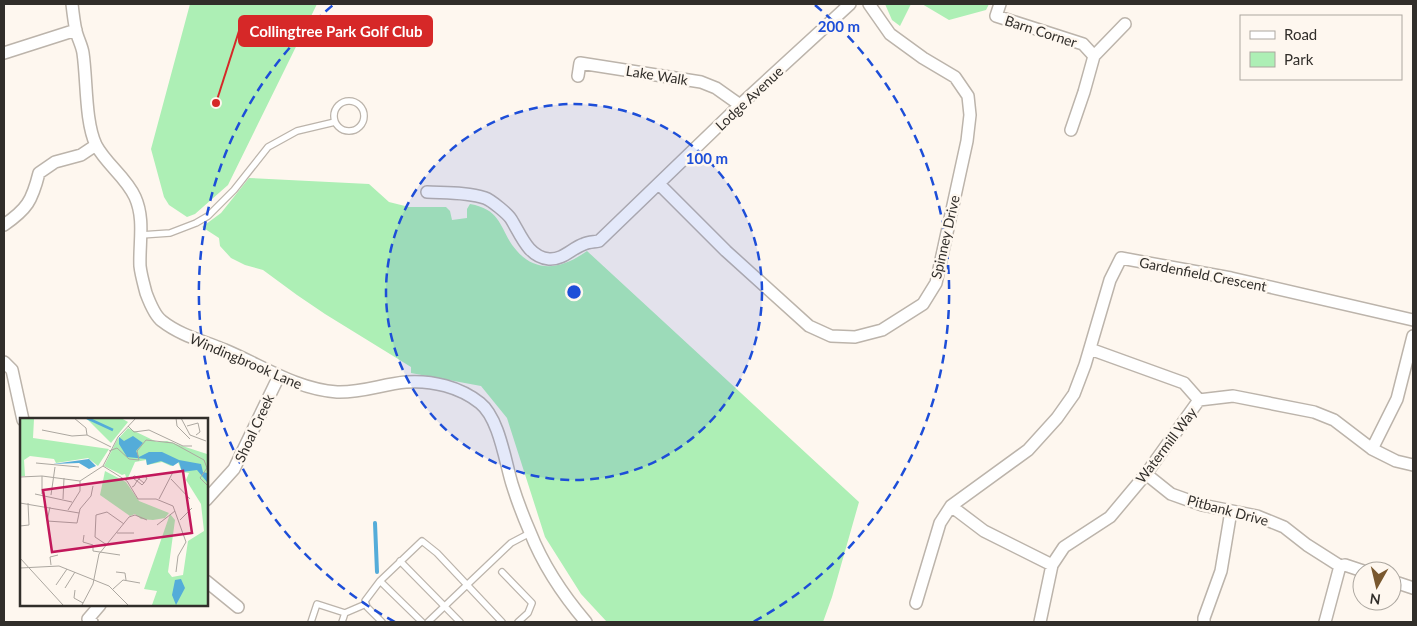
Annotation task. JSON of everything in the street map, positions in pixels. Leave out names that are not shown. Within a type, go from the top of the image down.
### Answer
[{"type":"street","name":"Windingbrook Lane","points":[[72,4],[76,30],[83,50],[89,121],[96,145],[120,174],[135,197],[140,217],[140,267],[147,295],[160,320],[184,335],[212,344],[279,376],[312,389],[340,392],[367,390],[406,382],[437,384],[462,391],[483,405],[496,426],[512,484],[530,533],[554,580],[586,622]]},
{"type":"street","name":"Lodge Avenue","points":[[427,192],[486,198],[511,218],[527,246],[538,257],[551,259],[569,254],[584,244],[599,241],[740,105],[850,4]]},
{"type":"street","name":"Spinney Drive","points":[[659,184],[726,251],[809,326],[832,336],[856,337],[882,330],[923,304],[936,283],[967,141],[970,115],[968,96],[955,77],[923,58],[890,34],[868,4]]},
{"type":"street","name":"Barn Corner","points":[[1000,4],[996,16],[1083,44],[1094,56]]},
{"type":"street","name":"Barn Corner","points":[[1071,130],[1094,56],[1125,24]]},
{"type":"street","points":[[4,54],[76,30]]},
{"type":"street","name":"Lake Walk","points":[[578,76],[580,63],[701,82],[716,88],[740,105]]},
{"type":"street","points":[[4,225],[20,214],[34,195],[39,174],[55,162],[81,155],[96,145]]},
{"type":"street","name":"Gardenfield Crescent","points":[[916,603],[940,523],[951,506],[1028,450],[1057,418],[1074,394],[1090,349],[1110,280],[1121,258],[1231,278],[1413,320]]},
{"type":"street","points":[[1372,449],[1398,399],[1413,336]]},
{"type":"street","points":[[1090,349],[1184,383],[1199,400]]},
{"type":"street","points":[[4,362],[12,370],[23,418]]},
{"type":"street","name":"Shoal Creek","points":[[208,498],[234,469],[279,376]]},
{"type":"street","name":"Watermill Way","points":[[1040,622],[1052,565],[1064,547],[1110,517],[1146,474],[1199,400],[1232,396],[1314,412],[1334,420],[1372,449],[1396,461],[1413,465]]},
{"type":"street","name":"Pitbank Drive","points":[[1146,474],[1171,494],[1202,505],[1257,516],[1284,526],[1307,545],[1340,566],[1345,565],[1352,567]]},
{"type":"street","points":[[951,506],[984,531],[1052,565]]},
{"type":"street","points":[[1204,622],[1221,571],[1231,511]]},
{"type":"street","points":[[1325,622],[1340,566]]},
{"type":"street","points":[[208,583],[238,607]]},
{"type":"street","points":[[92,622],[88,619],[99,606]]},
{"type":"lane","points":[[345,102],[355,102],[363,108],[365,118],[356,130],[346,131],[335,122],[334,117],[337,107],[345,102]]},
{"type":"lane","points":[[141,235],[170,233],[196,223],[208,216],[234,190],[268,148],[297,131],[335,122]]},
{"type":"lane","points":[[428,622],[446,607],[511,543],[530,533]]},
{"type":"lane","points":[[382,622],[367,607],[365,601],[380,582],[422,541],[437,552],[502,622]]},
{"type":"lane","points":[[400,561],[460,622]]},
{"type":"lane","points":[[502,572],[532,603],[528,613],[518,622]]},
{"type":"lane","points":[[380,582],[422,622]]},
{"type":"lane","points":[[311,622],[317,604],[345,613],[366,604]]},
{"type":"lane","points":[[342,622],[345,613]]},
{"type":"green space","points":[[190,4],[317,4],[228,185],[195,214],[187,217],[169,205],[164,197],[151,149]]},
{"type":"green space","points":[[885,4],[911,4],[900,26],[892,20]]},
{"type":"green space","points":[[922,4],[989,4],[986,10],[949,20]]},
{"type":"green space","points":[[249,178],[369,184],[389,202],[409,207],[446,207],[450,211],[452,220],[467,218],[467,209],[470,204],[481,207],[495,216],[511,243],[525,259],[543,266],[552,266],[570,261],[587,251],[859,502],[823,622],[607,622],[581,594],[545,537],[507,418],[481,386],[411,373],[411,367],[325,314],[263,270],[245,265],[231,258],[220,246],[219,238],[202,227],[221,213]]},
{"type":"waterway","points":[[375,523],[377,572]]},
{"type":"place","name":"Collingtree Park Golf Club","points":[[216,103]]}]
